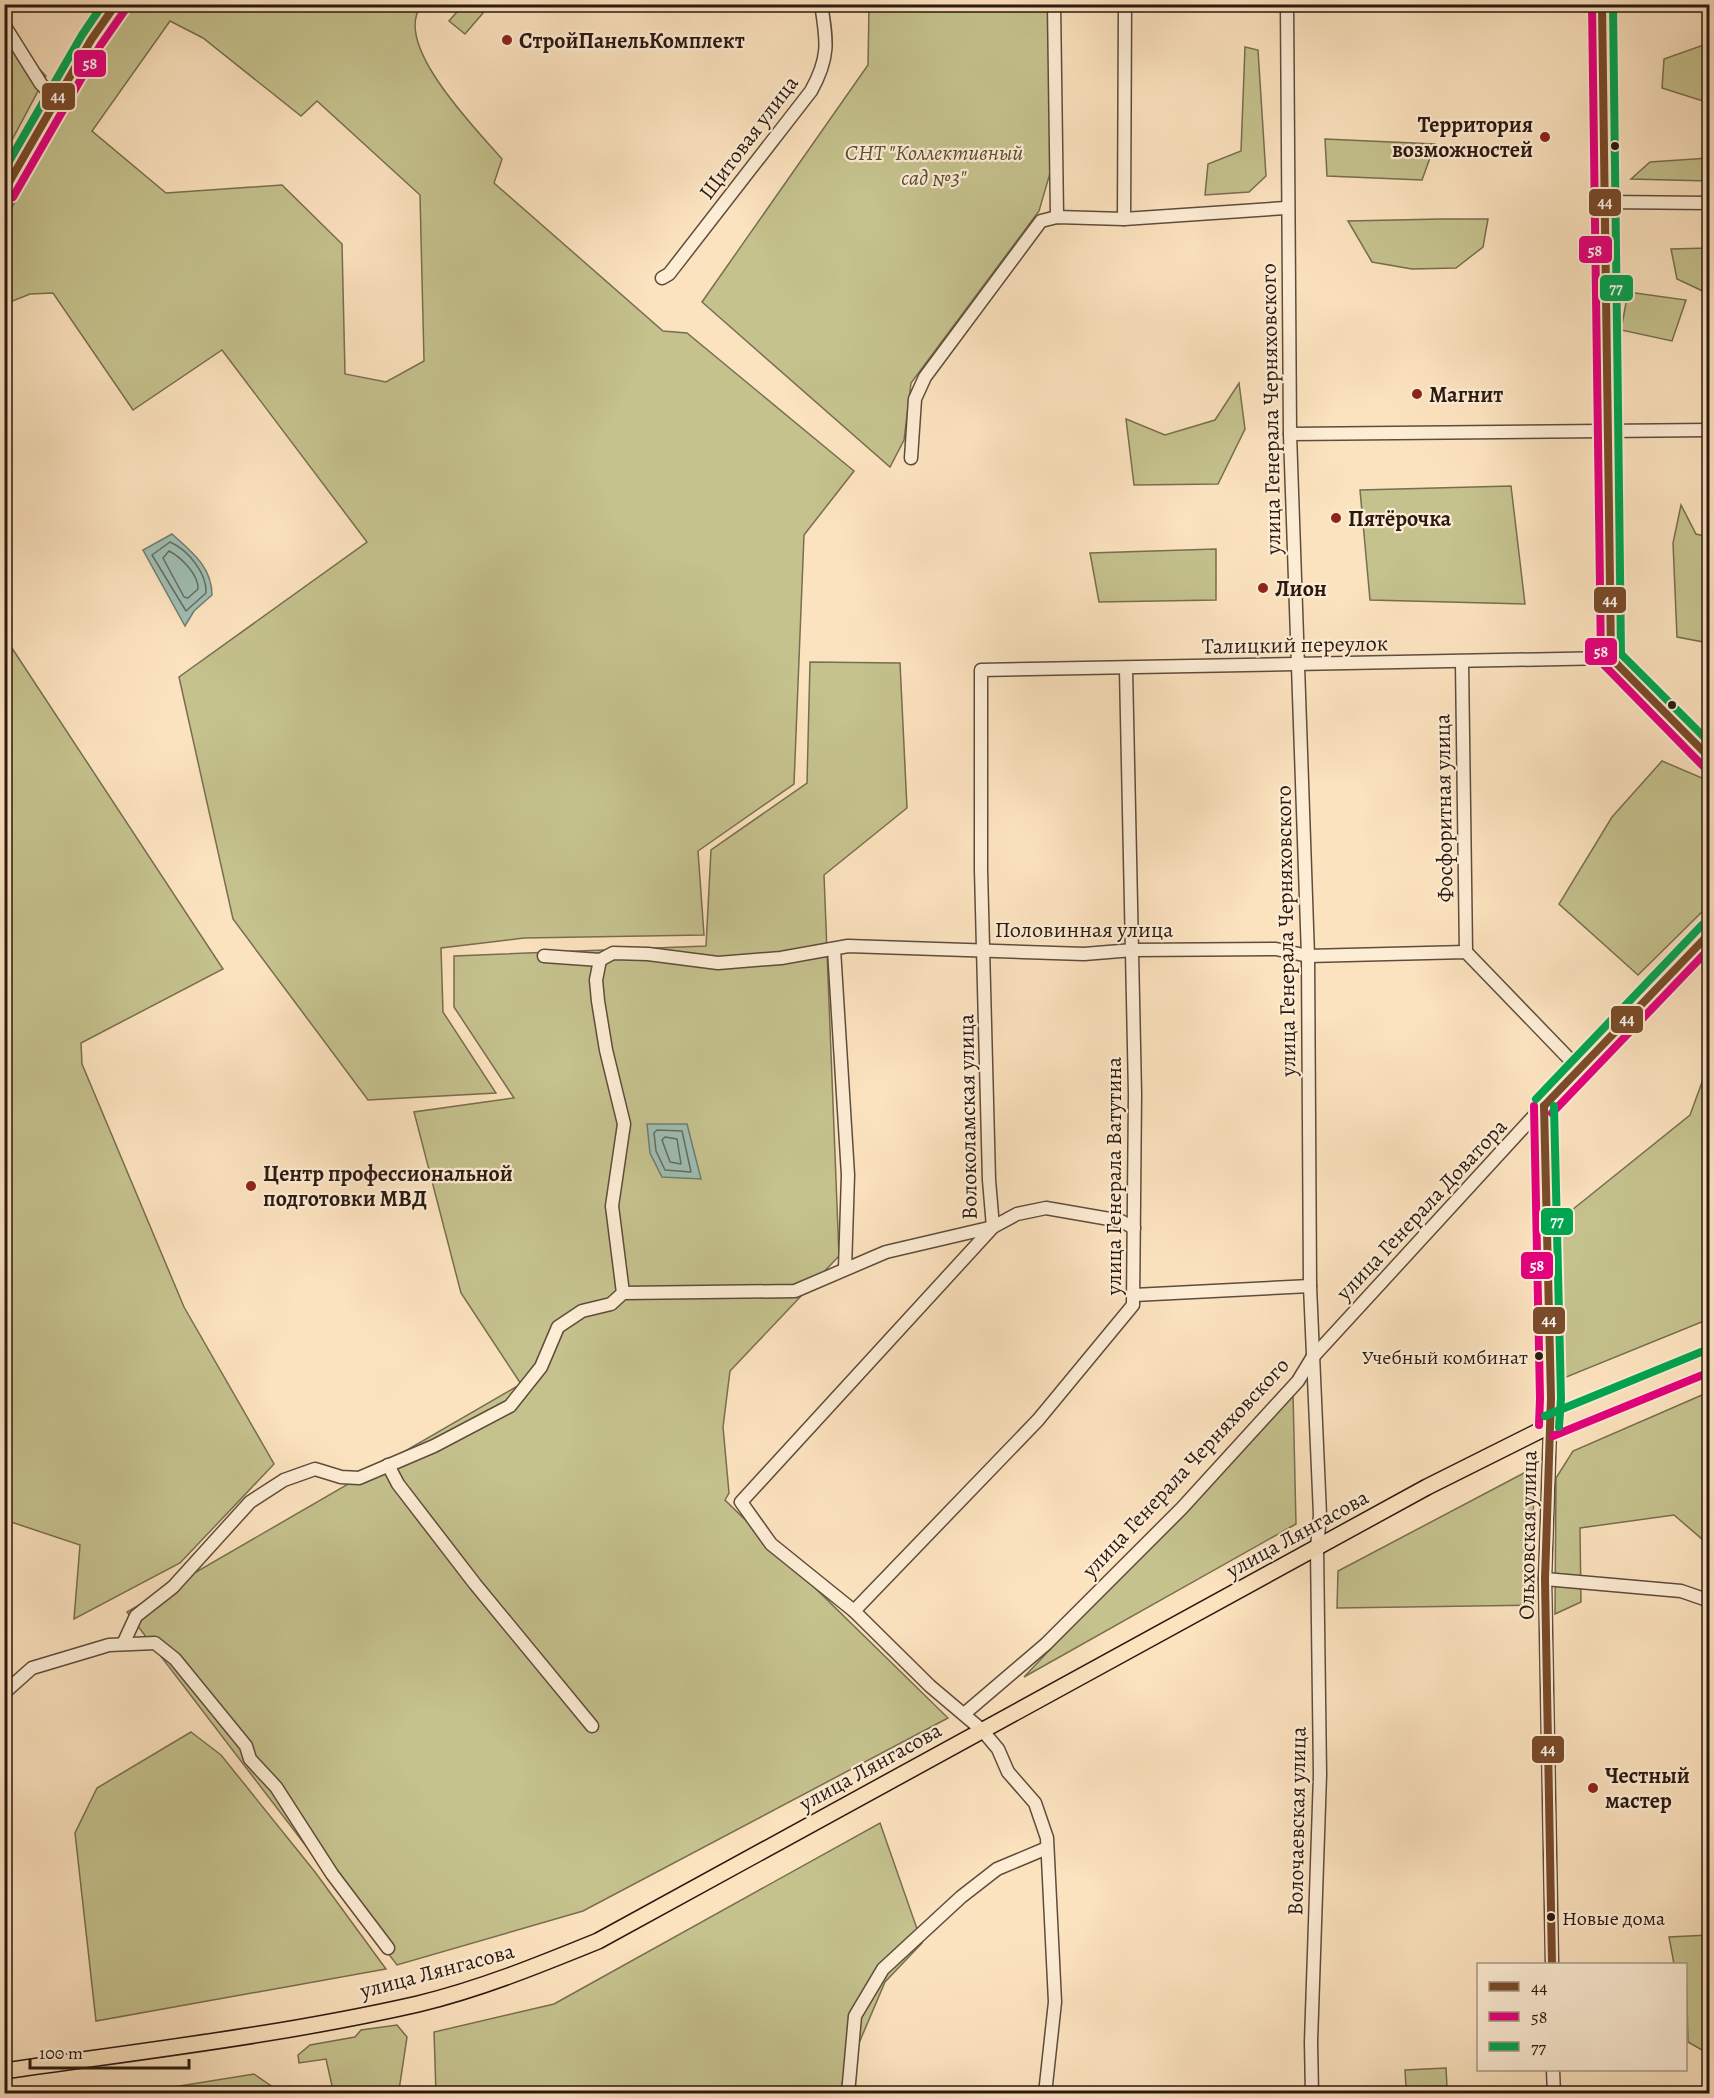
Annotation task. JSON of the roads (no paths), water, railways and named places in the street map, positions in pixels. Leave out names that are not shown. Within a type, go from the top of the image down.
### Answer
[{"type":"main road","name":"улица Лянгасова","points":[[4,2071],[270,2032],[418,2004],[497,1981],[598,1941],[1427,1487],[1549,1426],[1710,1360]]},
{"type":"street","points":[[4,192],[91,40],[116,4]]},
{"type":"street","name":"Щитовая улица","points":[[662,278],[669,274],[812,91],[827,54],[821,4]]},
{"type":"street","points":[[1054,4],[1057,217]]},
{"type":"street","points":[[1124,219],[1125,4]]},
{"type":"street","name":"улица Генерала Черняховского","points":[[964,1714],[1046,1644],[1182,1508],[1298,1381],[1312,1358],[1308,956],[1290,434],[1286,208],[1287,4]]},
{"type":"street","points":[[1602,4],[1606,202],[1606,431],[1611,658],[1710,759]]},
{"type":"street","points":[[4,25],[20,46],[41,84],[56,99]]},
{"type":"street","points":[[1606,202],[1710,203]]},
{"type":"street","points":[[911,458],[915,399],[925,377],[1035,227],[1048,218],[1124,219],[1286,208]]},
{"type":"street","points":[[1290,434],[1710,430]]},
{"type":"street","name":"Талицкий переулок","points":[[981,670],[1462,663],[1611,658]]},
{"type":"street","name":"Фосфоритная улица","points":[[1462,663],[1466,952]]},
{"type":"street","name":"улица Генерала Ватутина","points":[[854,1611],[1038,1420],[1133,1305],[1136,1095],[1126,669]]},
{"type":"street","name":"Волоколамская улица","points":[[854,1611],[771,1544],[741,1502],[993,1227],[988,1180],[985,950],[981,870],[981,670]]},
{"type":"street","name":"улица Генерала Доватора","points":[[1312,1358],[1578,1068],[1710,932]]},
{"type":"street","name":"Половинная улица","points":[[544,956],[600,960],[613,953],[648,954],[718,963],[781,958],[848,946],[1084,954],[1133,950],[1276,949],[1308,956],[1466,952]]},
{"type":"street","points":[[834,949],[848,1175],[845,1269]]},
{"type":"street","points":[[1466,952],[1578,1068]]},
{"type":"street","points":[[600,960],[596,980],[598,1001],[606,1050],[624,1124],[612,1206],[623,1293]]},
{"type":"street","name":"Ольховская улица","points":[[1544,1106],[1551,1398],[1545,1579],[1552,1963]]},
{"type":"street","points":[[124,1642],[136,1616],[172,1587],[250,1502],[284,1480],[315,1469],[341,1477],[359,1478],[434,1446],[510,1406],[541,1367],[558,1327],[582,1311],[611,1304],[623,1293],[795,1291],[886,1252],[993,1227],[1017,1214],[1046,1208],[1121,1221],[1134,1227]]},
{"type":"street","points":[[1134,1295],[1310,1286]]},
{"type":"street","name":"Волочаевская улица","points":[[1312,1358],[1320,1515],[1317,1548],[1320,1775],[1311,2031],[1312,2094]]},
{"type":"street","points":[[388,1465],[398,1484],[475,1584],[592,1726]]},
{"type":"street","points":[[1545,1579],[1681,1591],[1710,1601]]},
{"type":"street","points":[[854,1611],[930,1686],[982,1730],[998,1749],[1008,1772],[1035,1803],[1047,1848],[1055,2002],[1045,2094]]},
{"type":"street","points":[[4,1693],[33,1668],[124,1642],[155,1643],[175,1659],[246,1746],[250,1760],[276,1787],[332,1874],[388,1948]]},
{"type":"street","points":[[848,2094],[855,2016],[883,1969],[961,1897],[997,1869],[1047,1848]]},
{"type":"street","points":[[1553,2071],[1554,2094]]},
{"type":"water","points":[[172,534],[200,561],[209,576],[211,585],[212,595],[194,611],[185,626],[143,550]]},
{"type":"water","points":[[647,1124],[687,1124],[701,1179],[662,1177],[650,1153]]},
{"type":"place","name":"СтройПанельКомплект","points":[[507,40]]},
{"type":"place","name":"Территория возможностей","points":[[1545,137]]},
{"type":"place","name":"Магнит","points":[[1417,394]]},
{"type":"place","name":"Пятёрочка","points":[[1336,518]]},
{"type":"place","name":"Лион","points":[[1263,588]]},
{"type":"place","name":"Центр профессиональной подготовки МВД","points":[[251,1186]]},
{"type":"place","name":"Учебный комбинат","points":[[1539,1356]]},
{"type":"place","name":"Честный мастер","points":[[1593,1788]]},
{"type":"place","name":"Новые дома","points":[[1551,1917]]},
{"type":"park label","name":"СНТ \"Коллективный сад №3\"","points":[[934,164]]}]
